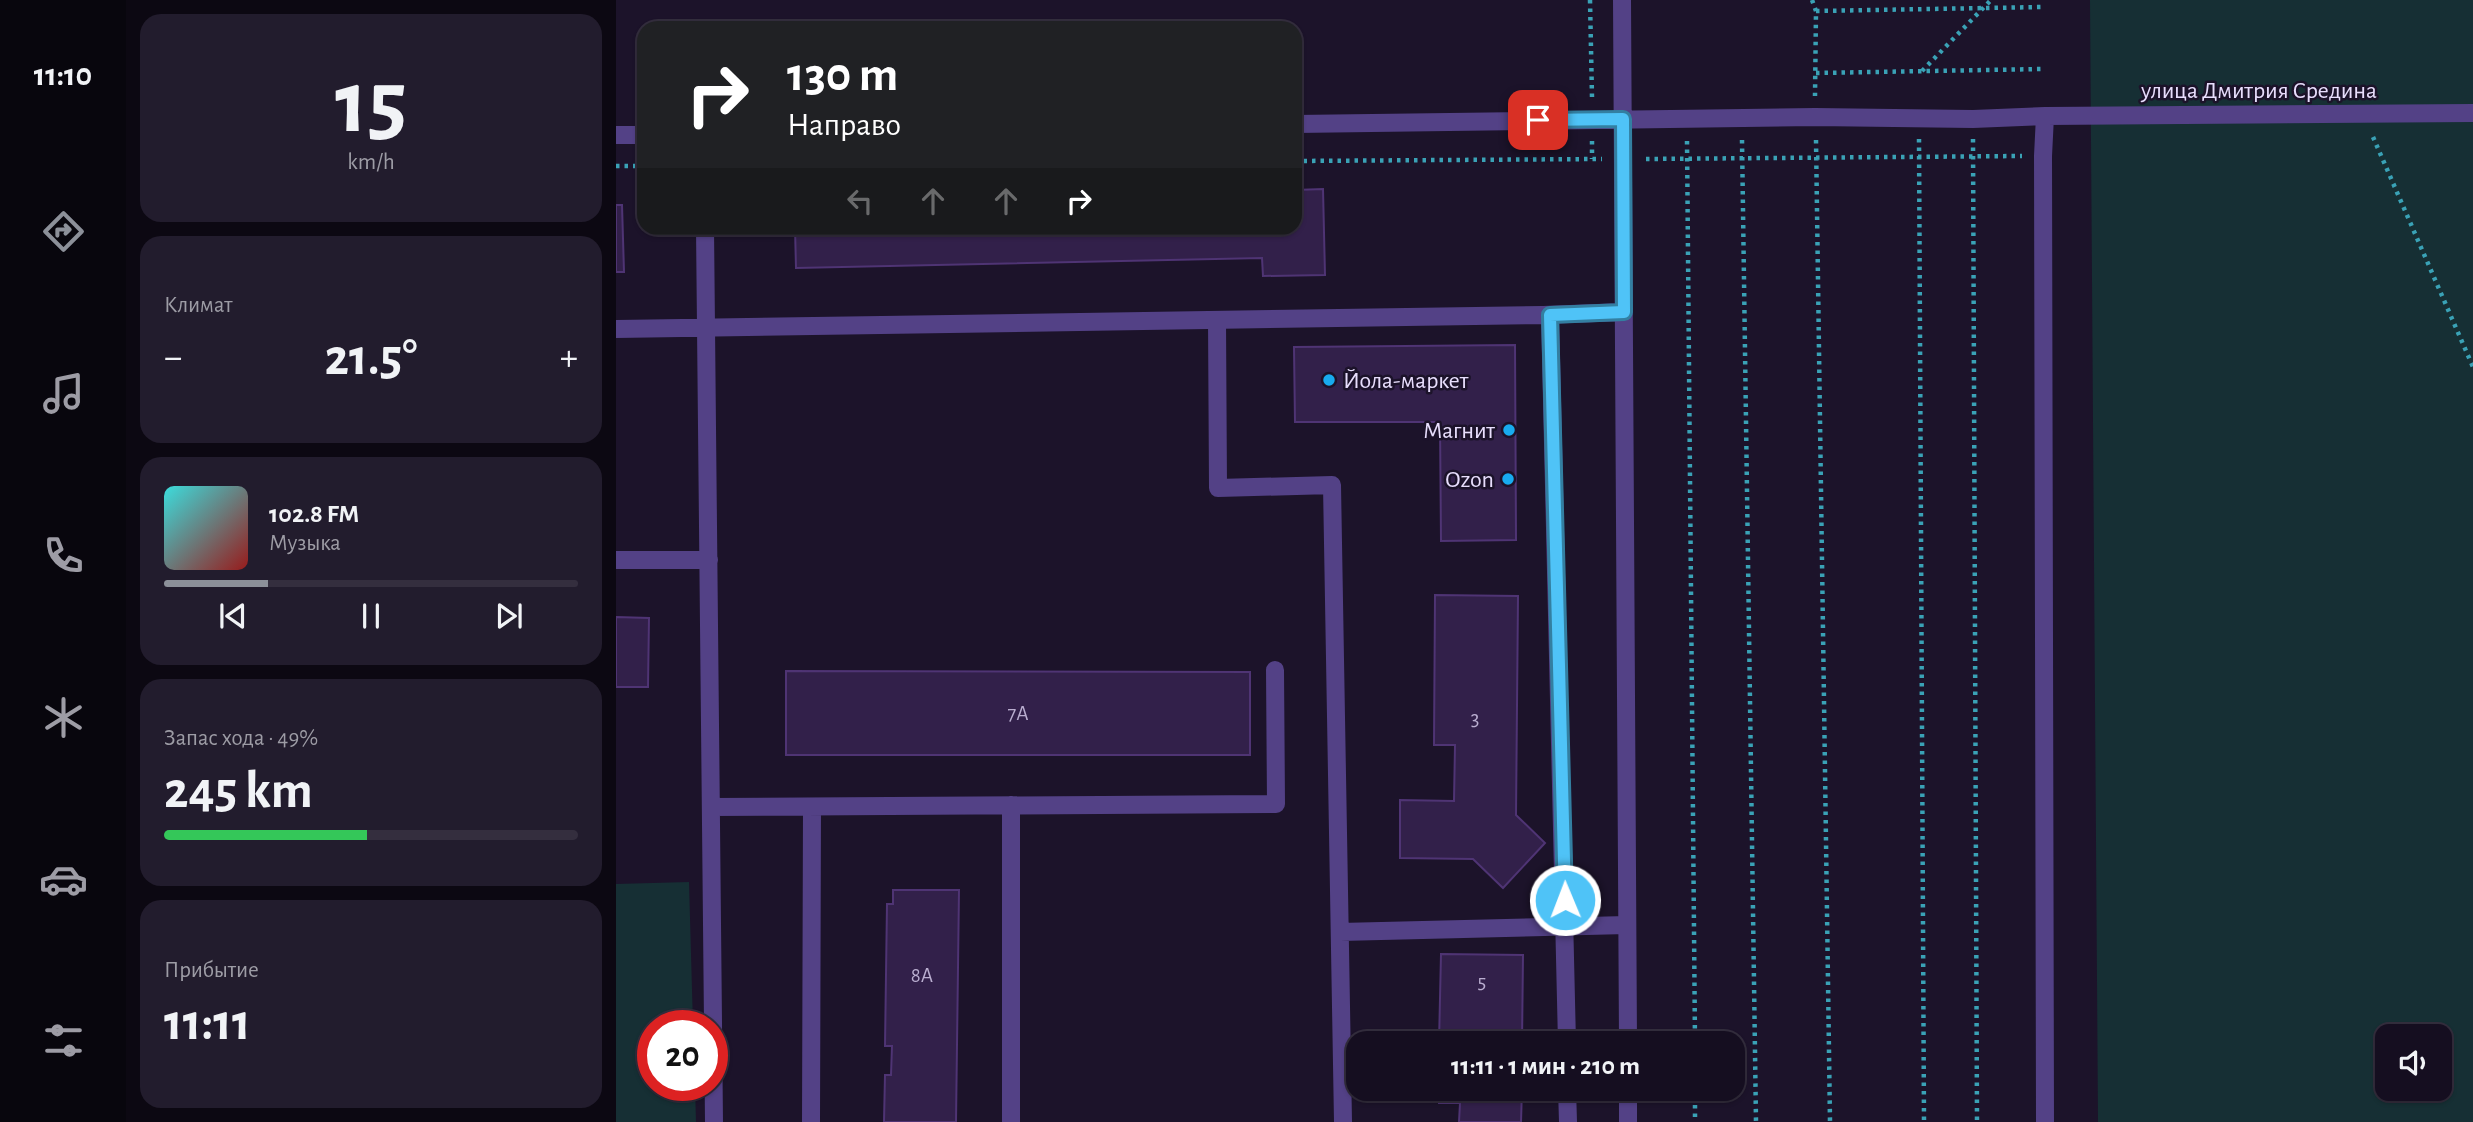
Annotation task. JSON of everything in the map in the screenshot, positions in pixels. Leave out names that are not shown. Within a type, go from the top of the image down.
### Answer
[{"type":"street","points":[[1622,0],[1628,1031]]},
{"type":"street","name":"улица Дмитрия Средина","points":[[1623,119],[1973,119],[2045,116],[2473,113]]},
{"type":"street","points":[[2045,116],[2045,1122]]},
{"type":"street","points":[[1302,124],[1623,119]]},
{"type":"street","points":[[616,135],[637,135]]},
{"type":"street","points":[[705,235],[715,1122]]},
{"type":"street","points":[[616,329],[1624,312]]},
{"type":"street","points":[[1550,315],[1567,1031]]},
{"type":"street","points":[[1217,320],[1218,488],[1332,485],[1343,1122]]},
{"type":"street","points":[[616,560],[709,560]]},
{"type":"street","points":[[711,807],[1276,803],[1275,670]]},
{"type":"street","points":[[1011,805],[1011,1122]]},
{"type":"street","points":[[811,1122],[812,807]]},
{"type":"street","points":[[1340,932],[1627,925]]},
{"type":"street","points":[[1567,1101],[1568,1122]]},
{"type":"street","points":[[1628,1101],[1628,1122]]},
{"type":"path","points":[[1590,0],[1592,159]]},
{"type":"path","points":[[1812,0],[1816,11],[1815,117],[1830,1122]]},
{"type":"path","points":[[1922,71],[1991,0]]},
{"type":"path","points":[[1816,11],[2043,7]]},
{"type":"path","points":[[1815,73],[2042,69]]},
{"type":"path","points":[[2362,113],[2473,367]]},
{"type":"path","points":[[1687,118],[1695,1031]]},
{"type":"path","points":[[1741,118],[1756,1122]]},
{"type":"path","points":[[1919,118],[1924,1122]]},
{"type":"path","points":[[1973,119],[1977,1122]]},
{"type":"path","points":[[1302,161],[2043,156]]},
{"type":"path","points":[[616,166],[637,166]]},
{"type":"path","points":[[1695,1101],[1695,1122]]},
{"type":"green space","points":[[2090,0],[2473,0],[2473,1122],[2098,1122]]},
{"type":"green space","points":[[689,882],[693,1010],[637,1010],[637,1101],[695,1101],[696,1122],[616,1122],[616,884]]},
{"type":"building","points":[[1323,189],[1325,275],[1263,276],[1262,258],[796,268],[795,235],[1302,235],[1302,190]]},
{"type":"building","points":[[616,205],[622,205],[624,272],[616,272]]},
{"type":"building","points":[[1515,345],[1516,540],[1441,541],[1440,422],[1295,422],[1294,347]]},
{"type":"building","points":[[1435,595],[1518,596],[1516,815],[1545,843],[1503,888],[1473,859],[1400,858],[1400,800],[1454,801],[1455,745],[1434,745]]},
{"type":"building","points":[[616,617],[649,618],[648,687],[616,687]]},
{"type":"building","points":[[786,671],[1250,672],[1250,755],[786,755]]},
{"type":"building","points":[[893,890],[959,890],[956,1122],[884,1122],[885,1075],[891,1075],[892,1046],[885,1046],[887,904],[893,904]]},
{"type":"building","points":[[1441,954],[1523,955],[1522,1031],[1439,1031]]},
{"type":"building","points":[[1522,1101],[1521,1122],[1459,1122],[1460,1103],[1439,1103]]},
{"type":"place","name":"Йола-маркет","points":[[1329,380]]},
{"type":"place","name":"Магнит","points":[[1509,430]]},
{"type":"place","name":"Ozon","points":[[1508,479]]},
{"type":"route","points":[[1538,120],[1623,119],[1624,312],[1550,315],[1565,900]]}]
